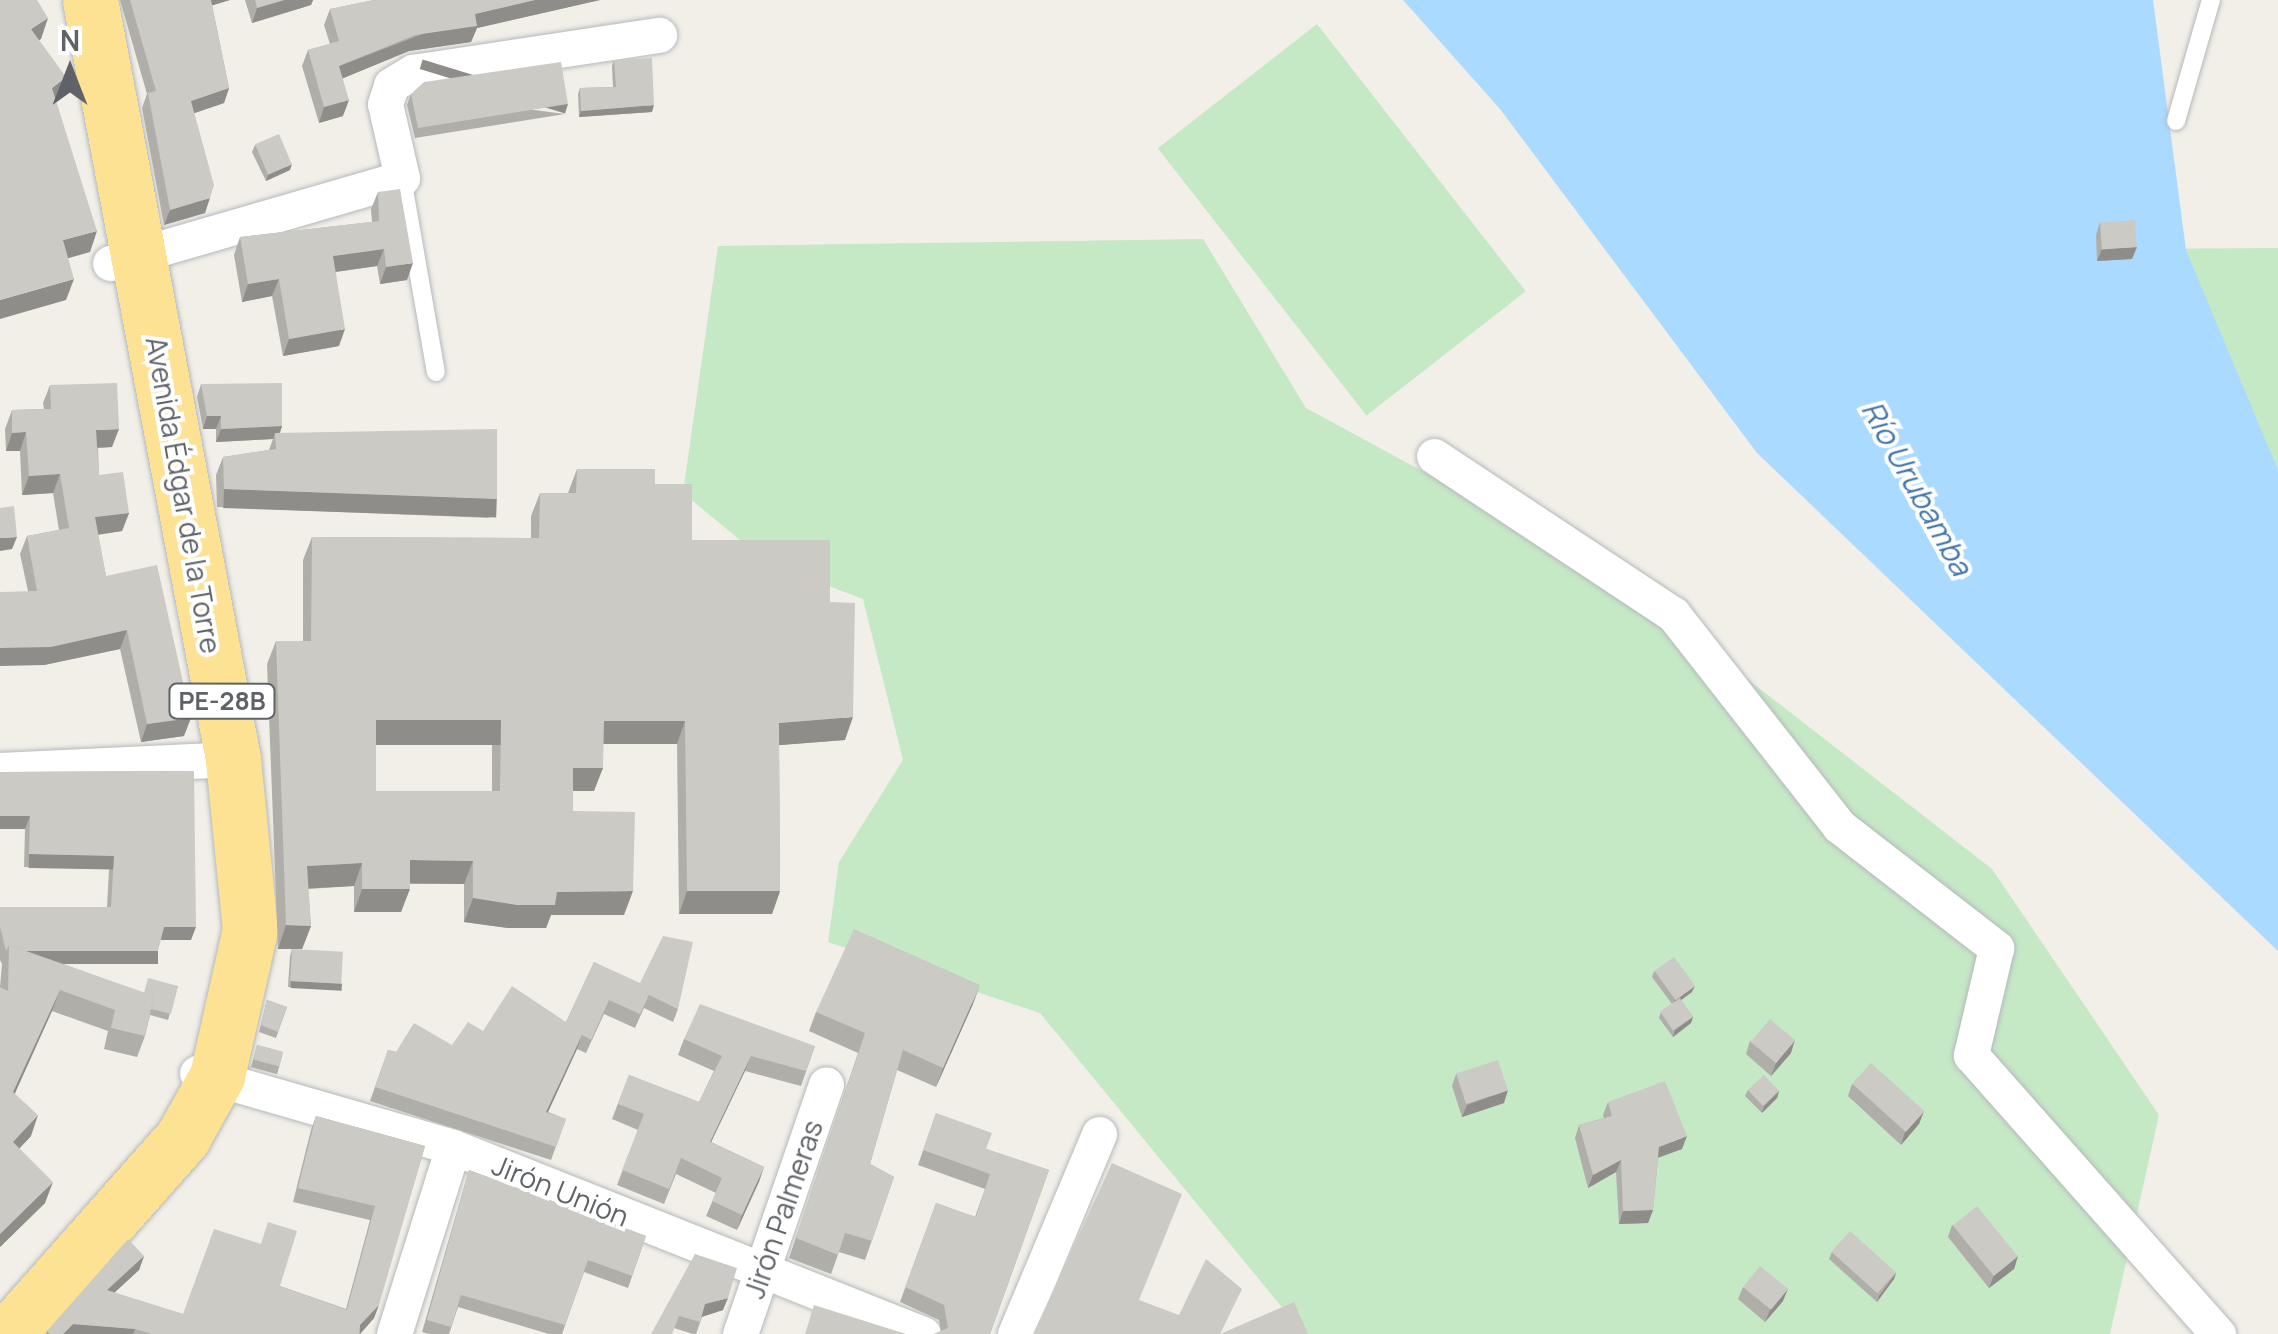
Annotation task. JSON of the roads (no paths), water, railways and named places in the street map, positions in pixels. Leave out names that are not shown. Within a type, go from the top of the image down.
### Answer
[{"type":"highway","name":"Avenida Édgar de la Torre","points":[[9,1334],[143,1188],[204,1074],[227,907],[220,762],[125,261],[64,0]]},
{"type":"highway","name":"Avenida Édgar de la Torre","points":[[90,0],[125,261]]},
{"type":"highway","name":"Avenida Édgar de la Torre","points":[[0,1291],[105,1194],[204,1074]]},
{"type":"street","points":[[125,261],[402,178],[385,104],[391,85],[413,72],[659,35]]},
{"type":"street","points":[[1434,456],[1673,614],[1839,826],[1996,948],[1971,1054],[2218,1334]]},
{"type":"street","points":[[0,770],[220,762]]},
{"type":"street","name":"Jirón Unión","points":[[204,1074],[454,1147],[922,1334]]},
{"type":"street","name":"Jirón Palmeras","points":[[740,1334],[826,1084]]},
{"type":"street","points":[[1015,1334],[1099,1134]]},
{"type":"street","points":[[394,1334],[454,1147]]},
{"type":"lane","points":[[2176,122],[2211,0]]},
{"type":"lane","points":[[402,178],[436,372]]},
{"type":"water","name":"Río Urubamba","points":[[1403,0],[2153,0],[2186,250],[2278,470],[2278,951],[1757,453],[1500,109]]}]
